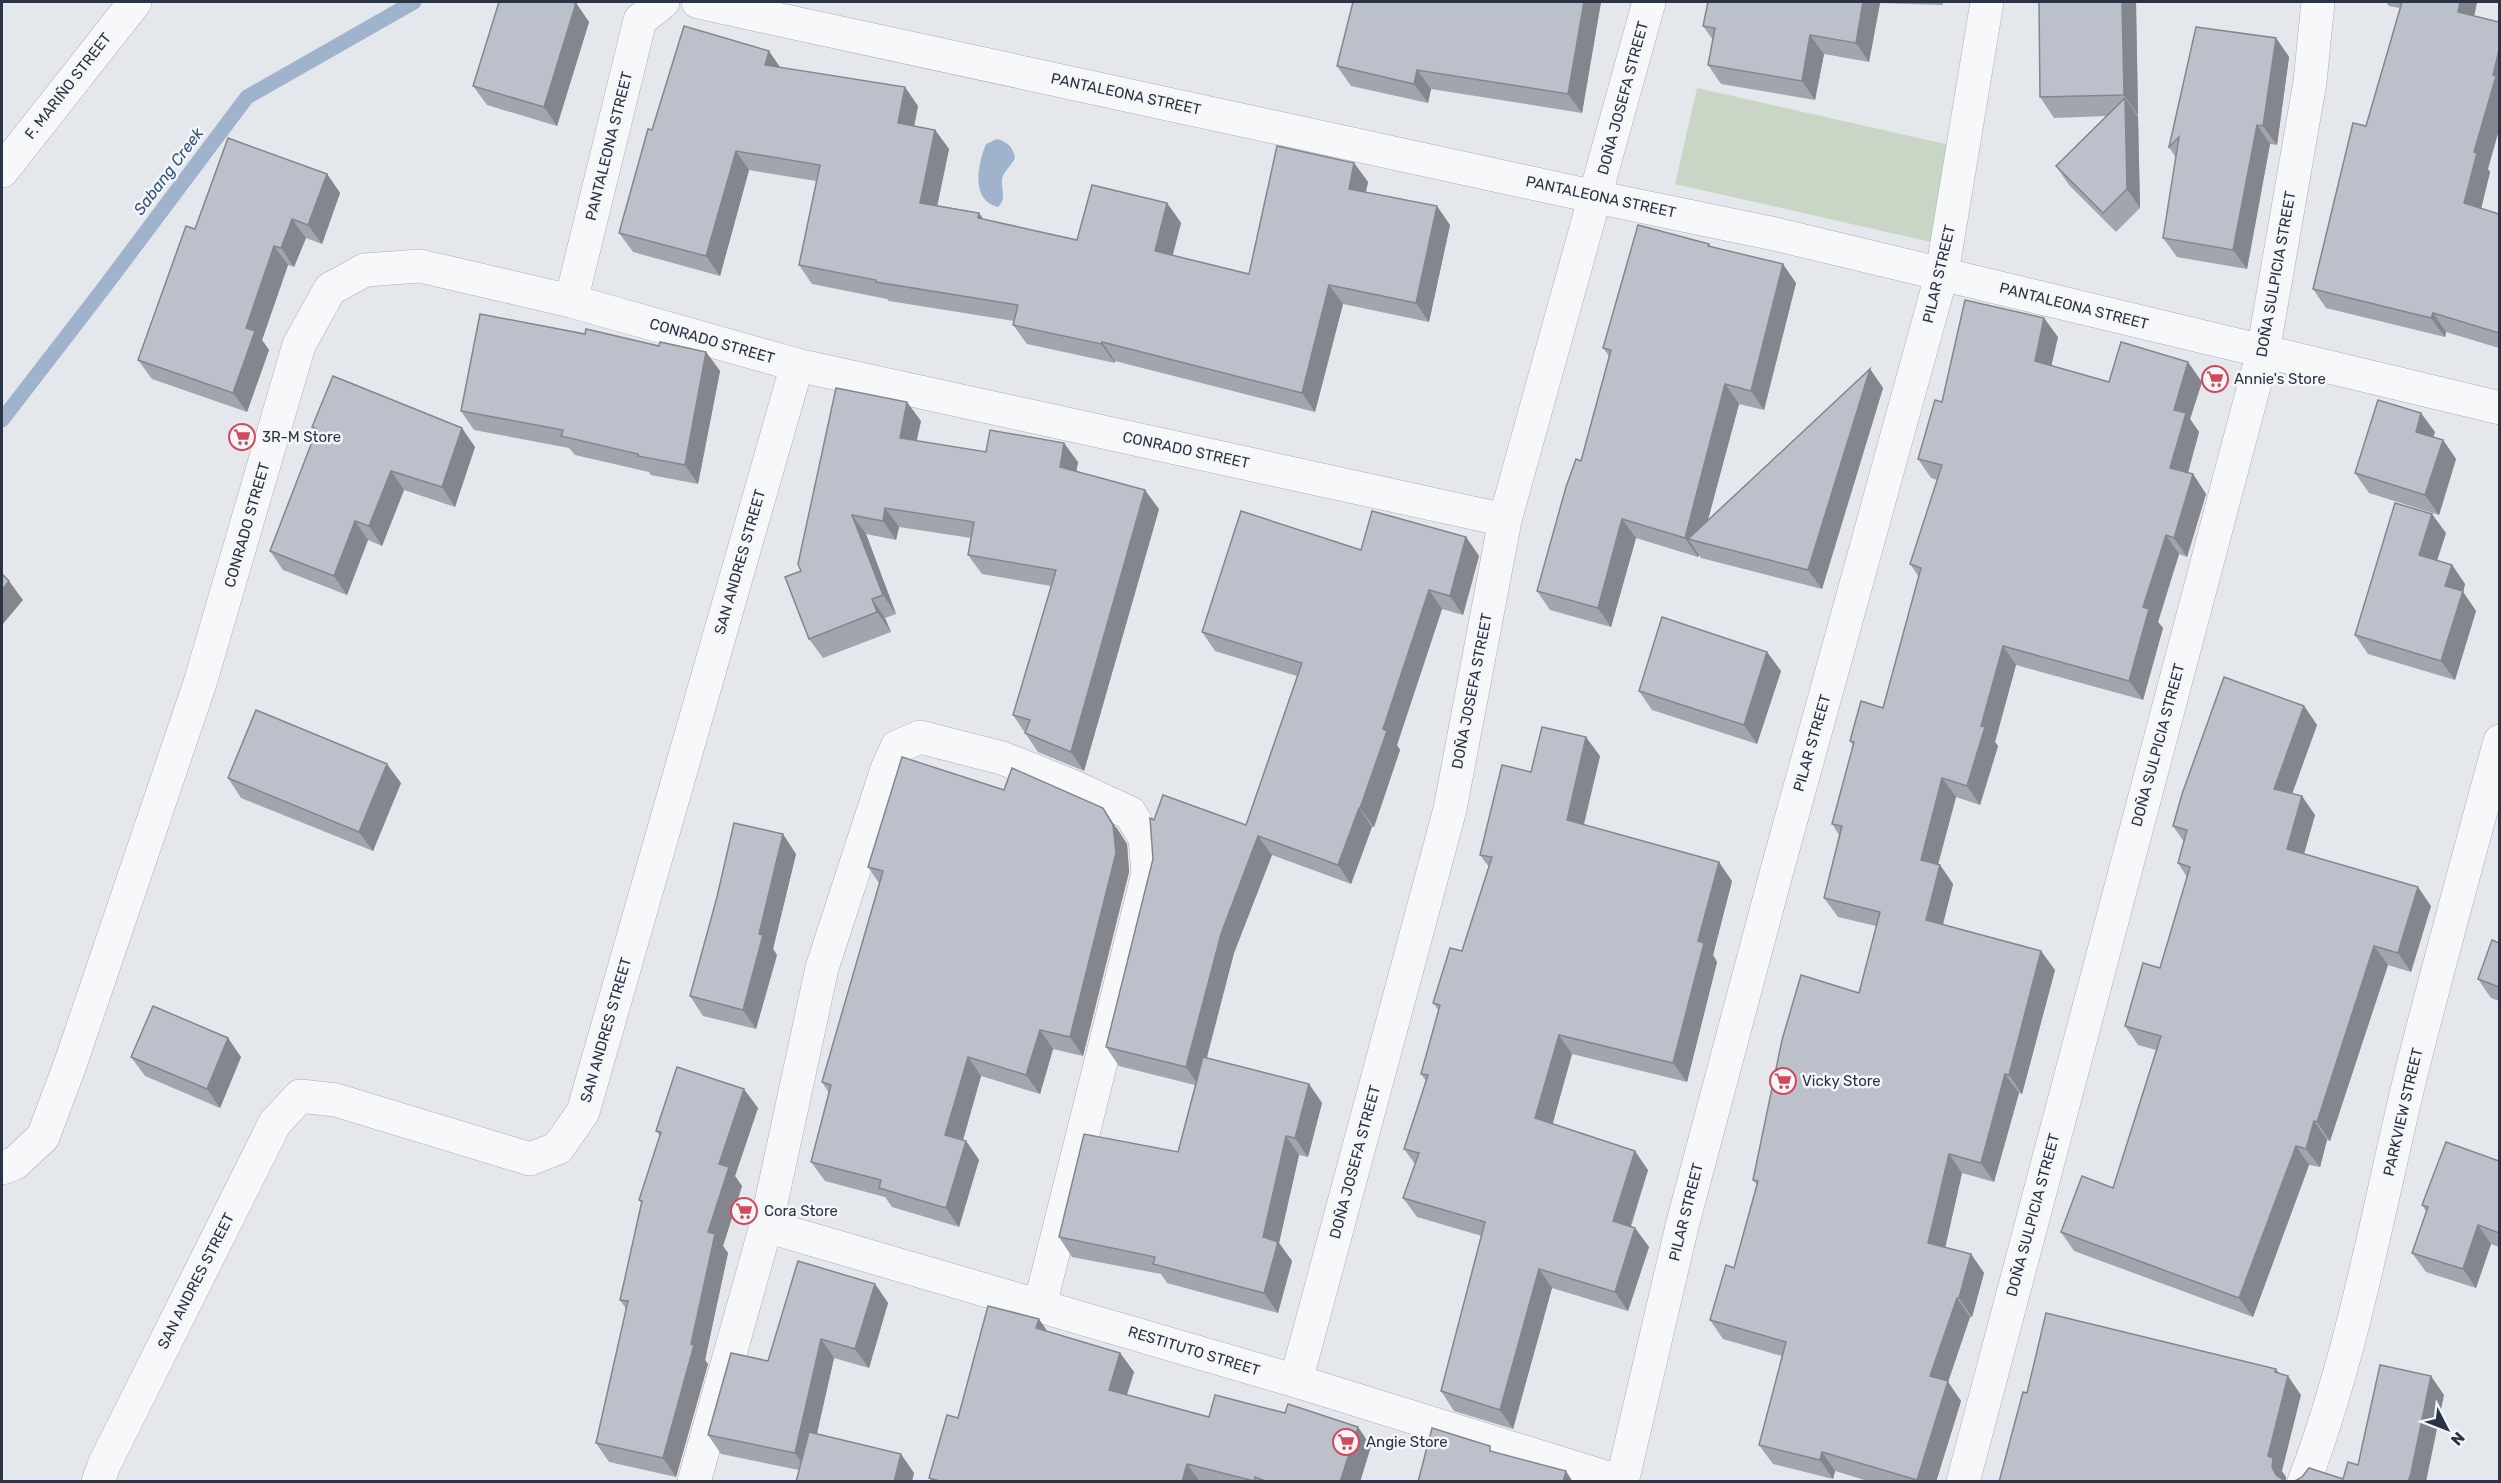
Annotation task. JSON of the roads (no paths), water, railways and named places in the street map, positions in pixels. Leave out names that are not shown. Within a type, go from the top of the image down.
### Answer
[{"type":"street","name":"F. MARIÑO STREET","points":[[2,171],[135,2]]},
{"type":"street","name":"PANTALEONA STREET","points":[[571,301],[640,20],[663,2]]},
{"type":"street","name":"PANTALEONA STREET","points":[[698,2],[1775,234],[2499,408]]},
{"type":"street","name":"DOÑA JOSEFA STREET","points":[[1296,1381],[1450,809],[1505,519],[1649,2]]},
{"type":"street","name":"PILAR STREET","points":[[1622,1482],[1688,1204],[1776,874],[1942,273],[1987,2]]},
{"type":"street","name":"DOÑA SULPICIA STREET","points":[[1963,1482],[2263,352],[2310,82],[2318,2]]},
{"type":"street","name":"CONRADO STREET","points":[[2,1168],[15,1163],[43,1137],[75,1051],[201,682],[299,345],[330,289],[365,270],[420,266],[571,301],[797,365],[1505,519]]},
{"type":"street","name":"SAN ANDRES STREET","points":[[98,1482],[104,1465],[275,1123],[300,1096],[336,1100],[530,1159],[558,1148],[583,1112],[797,365]]},
{"type":"street","points":[[694,1482],[766,1226],[822,968],[887,769],[897,747],[920,738],[1002,758],[1072,786],[1130,813],[1145,838],[1148,874],[1040,1305]]},
{"type":"street","name":"PARKVIEW STREET","points":[[2304,1482],[2322,1436],[2357,1307],[2412,1074],[2499,741]]},
{"type":"street","name":"RESTITUTO STREET","points":[[766,1226],[1296,1381],[1622,1482]]},
{"type":"water","points":[[997,139],[1009,146],[1015,158],[1003,176],[1003,197],[998,207],[983,197],[978,180],[986,144]]},
{"type":"waterway","name":"Sabang Creek","points":[[2,420],[247,97],[414,2]]},
{"type":"place","name":"Annie's Store","points":[[2215,379]]},
{"type":"place","name":"3R-M Store","points":[[242,437]]},
{"type":"place","name":"Vicky Store","points":[[1783,1081]]},
{"type":"place","name":"Cora Store","points":[[744,1211]]},
{"type":"place","name":"Angie Store","points":[[1346,1442]]}]
